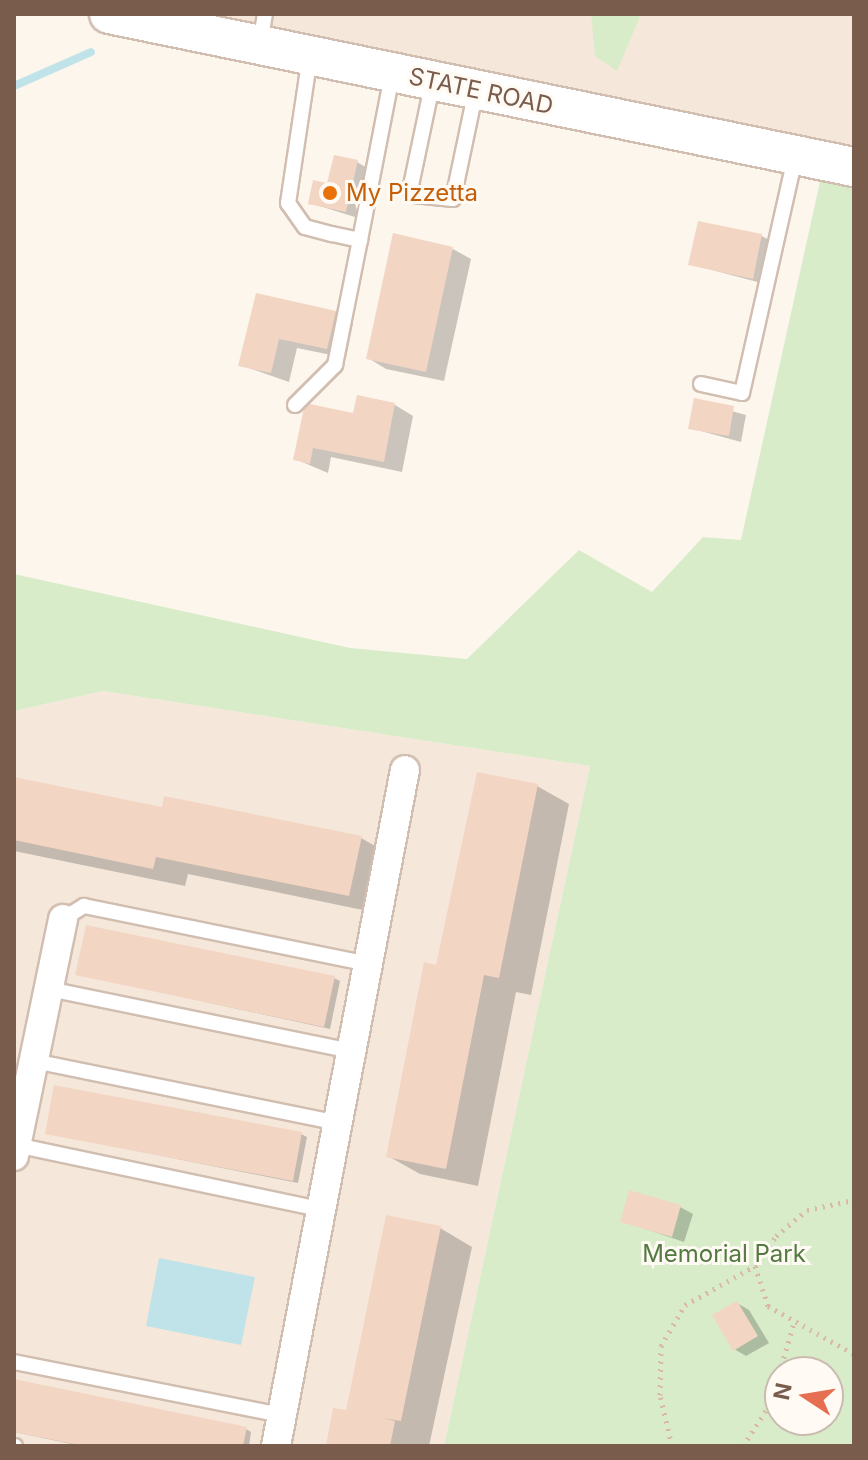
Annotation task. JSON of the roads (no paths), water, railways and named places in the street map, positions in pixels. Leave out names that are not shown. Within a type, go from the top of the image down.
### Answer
[{"type":"main road","name":"STATE ROAD","points":[[109,14],[263,30],[311,56],[854,167]]},
{"type":"street","points":[[276,1446],[405,770]]},
{"type":"street","points":[[15,1151],[63,919]]},
{"type":"lane","points":[[311,56],[288,203],[305,227],[360,240]]},
{"type":"lane","points":[[295,405],[335,365],[393,72]]},
{"type":"lane","points":[[433,81],[410,190],[447,202],[453,199],[476,89]]},
{"type":"lane","points":[[701,384],[742,393],[796,155]]},
{"type":"lane","points":[[63,919],[84,906],[368,964]]},
{"type":"lane","points":[[49,989],[351,1051]]},
{"type":"lane","points":[[34,1061],[338,1123]]},
{"type":"lane","points":[[15,1151],[321,1209]]},
{"type":"lane","points":[[14,1362],[282,1415]]},
{"type":"water","points":[[159,1258],[255,1277],[241,1345],[146,1326]]},
{"type":"waterway","points":[[14,86],[91,52]]},
{"type":"place","name":"My Pizzetta","points":[[330,193]]},
{"type":"park label","name":"Memorial Park","points":[[724,1254]]}]
